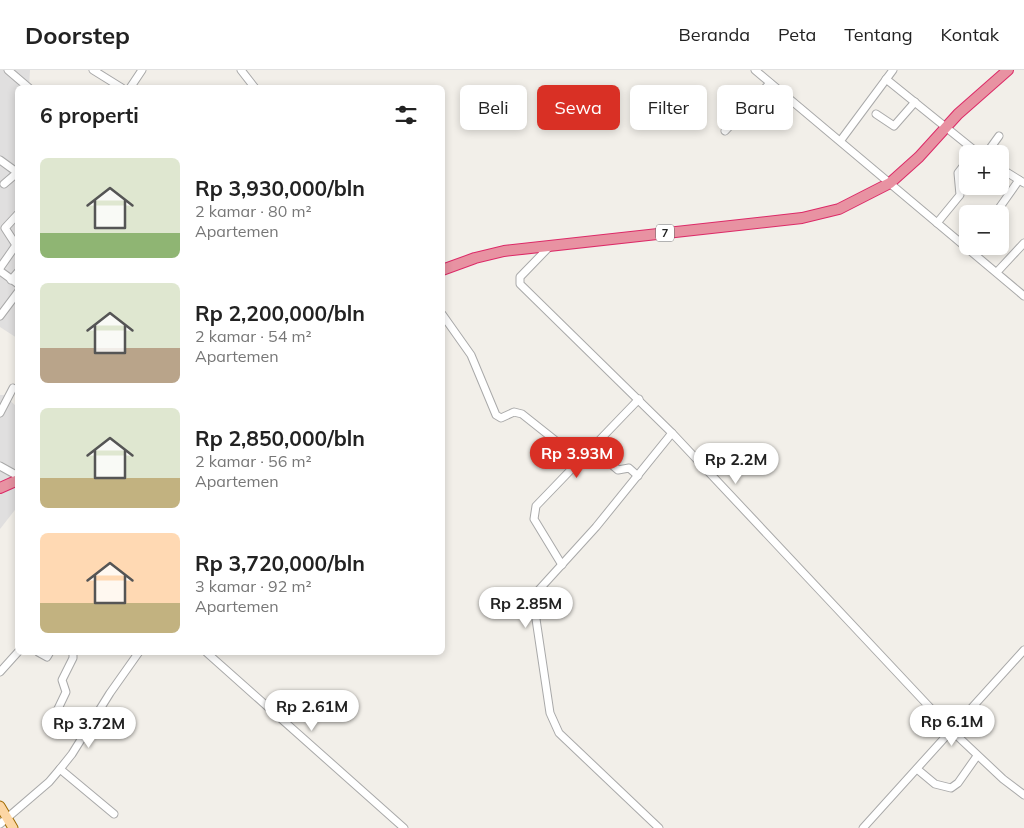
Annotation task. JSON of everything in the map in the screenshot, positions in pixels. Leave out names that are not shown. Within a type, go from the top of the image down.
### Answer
[{"type":"highway","name":"7","points":[[445,269],[475,258],[504,251],[802,218],[839,209],[888,185],[919,157],[947,126],[987,87],[1008,70]]},
{"type":"highway","points":[[0,488],[15,480]]},
{"type":"main road","points":[[0,806],[13,828]]},
{"type":"street","points":[[8,70],[26,85]]},
{"type":"street","points":[[94,70],[117,85]]},
{"type":"street","points":[[132,85],[142,70]]},
{"type":"street","points":[[241,70],[253,85]]},
{"type":"street","points":[[755,70],[841,140],[888,185],[959,240]]},
{"type":"street","points":[[841,140],[893,70]]},
{"type":"street","points":[[886,79],[947,126],[967,145]]},
{"type":"street","points":[[725,131],[770,83]]},
{"type":"street","points":[[876,114],[895,126],[914,102]]},
{"type":"street","points":[[992,145],[999,136]]},
{"type":"street","points":[[0,160],[15,171]]},
{"type":"street","points":[[1003,205],[1022,182],[1009,174]]},
{"type":"street","points":[[4,184],[15,175]]},
{"type":"street","points":[[938,223],[960,195]]},
{"type":"street","points":[[15,217],[5,227],[15,243]]},
{"type":"street","points":[[997,272],[1024,243]]},
{"type":"street","points":[[551,245],[520,277],[520,284],[672,433],[952,731],[977,756],[1024,795]]},
{"type":"street","points":[[14,282],[0,269],[15,246]]},
{"type":"street","points":[[977,255],[1024,296]]},
{"type":"street","points":[[0,316],[15,296]]},
{"type":"street","points":[[445,318],[471,355],[494,412],[501,418],[514,412],[522,414],[556,441],[583,456]]},
{"type":"street","points":[[0,413],[13,388]]},
{"type":"street","points":[[562,565],[534,519],[534,510],[583,456],[639,399]]},
{"type":"street","points":[[659,828],[560,733],[550,713],[533,599],[536,593],[596,527],[672,433]]},
{"type":"street","points":[[592,448],[618,470],[629,468],[638,476]]},
{"type":"street","points":[[0,466],[15,476]]},
{"type":"street","points":[[863,828],[1024,650]]},
{"type":"street","points":[[1,668],[15,655]]},
{"type":"street","points":[[73,655],[62,680],[66,692],[55,717],[58,724],[85,734]]},
{"type":"street","points":[[0,824],[49,782],[60,769],[137,655]]},
{"type":"street","points":[[209,655],[404,828]]},
{"type":"street","points":[[917,769],[935,784],[951,788],[958,782],[977,756]]},
{"type":"street","points":[[60,769],[114,814]]},
{"type":"shaded area","points":[[0,70],[30,70],[29,85],[15,85],[15,337],[0,327]]},
{"type":"shaded area","points":[[0,395],[4,395],[15,405],[15,510],[0,529]]}]
